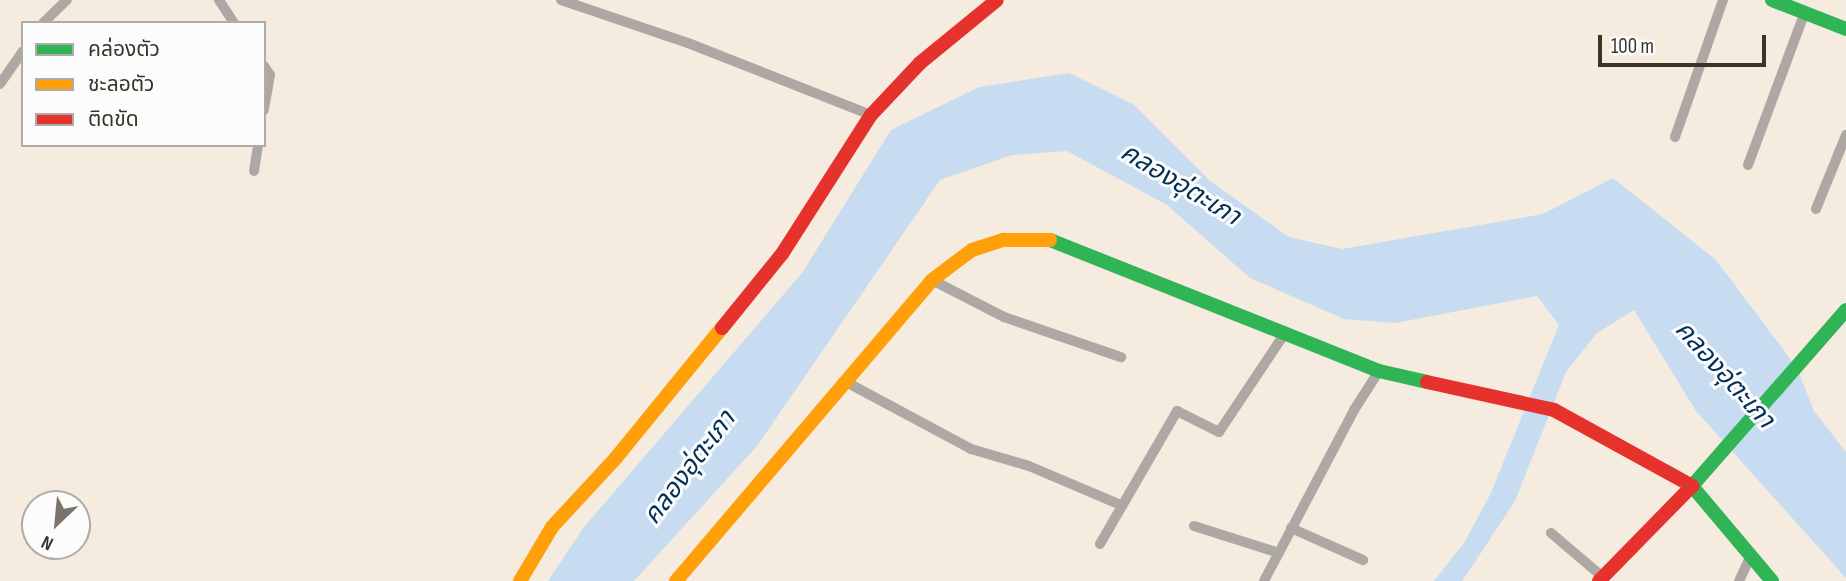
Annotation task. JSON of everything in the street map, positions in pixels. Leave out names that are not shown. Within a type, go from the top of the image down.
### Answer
[{"type":"street","points":[[45,21],[67,0]]},
{"type":"street","points":[[219,0],[233,21]]},
{"type":"street","points":[[561,0],[688,43],[871,115]]},
{"type":"street","points":[[520,581],[552,527],[624,449],[782,254],[871,115],[920,63],[997,0]]},
{"type":"street","points":[[1675,137],[1723,0]]},
{"type":"street","points":[[1772,0],[1846,29]]},
{"type":"street","points":[[1748,165],[1805,12]]},
{"type":"street","points":[[0,84],[21,54]]},
{"type":"street","points":[[266,69],[270,75],[266,98]]},
{"type":"street","points":[[1816,209],[1846,135]]},
{"type":"street","points":[[254,171],[258,147]]},
{"type":"street","points":[[676,581],[848,383],[932,280],[972,250],[1003,240],[1043,238],[1089,252],[1379,371],[1528,401],[1588,425],[1692,485],[1750,558],[1772,581]]},
{"type":"street","points":[[932,280],[1004,317],[1121,357]]},
{"type":"street","points":[[1551,533],[1602,579],[1692,485],[1846,310]]},
{"type":"street","points":[[1100,544],[1177,411],[1219,432],[1285,333]]},
{"type":"street","points":[[1264,581],[1379,371]]},
{"type":"street","points":[[848,383],[971,449],[1029,466],[1121,505]]},
{"type":"street","points":[[1194,526],[1279,553]]},
{"type":"street","points":[[1292,528],[1363,560]]},
{"type":"street","points":[[1739,581],[1750,558]]},
{"type":"water","name":"คลองอุ่ตะเภา","points":[[1069,73],[1133,104],[1210,181],[1289,237],[1342,249],[1543,214],[1613,178],[1716,260],[1797,368],[1814,411],[1846,452],[1846,578],[1696,411],[1634,310],[1597,333],[1566,372],[1515,501],[1462,581],[1434,581],[1464,543],[1490,495],[1559,325],[1537,296],[1395,323],[1344,319],[1250,278],[1167,205],[1067,151],[1012,155],[940,180],[757,446],[634,581],[548,581],[584,527],[802,273],[891,130],[979,87]]},
{"type":"traffic: fast","points":[[1772,0],[1846,29]]},
{"type":"traffic: fast","points":[[1050,240],[1379,371],[1427,382]]},
{"type":"traffic: fast","points":[[1772,581],[1692,486],[1846,310]]},
{"type":"traffic: slow","points":[[676,581],[932,280],[972,250],[1003,240],[1050,240]]},
{"type":"traffic: slow","points":[[520,581],[552,527],[615,459],[722,328]]},
{"type":"traffic: jam","points":[[722,328],[782,254],[871,115],[920,63],[997,0]]},
{"type":"traffic: jam","points":[[1427,382],[1554,410],[1692,486],[1599,581]]}]
